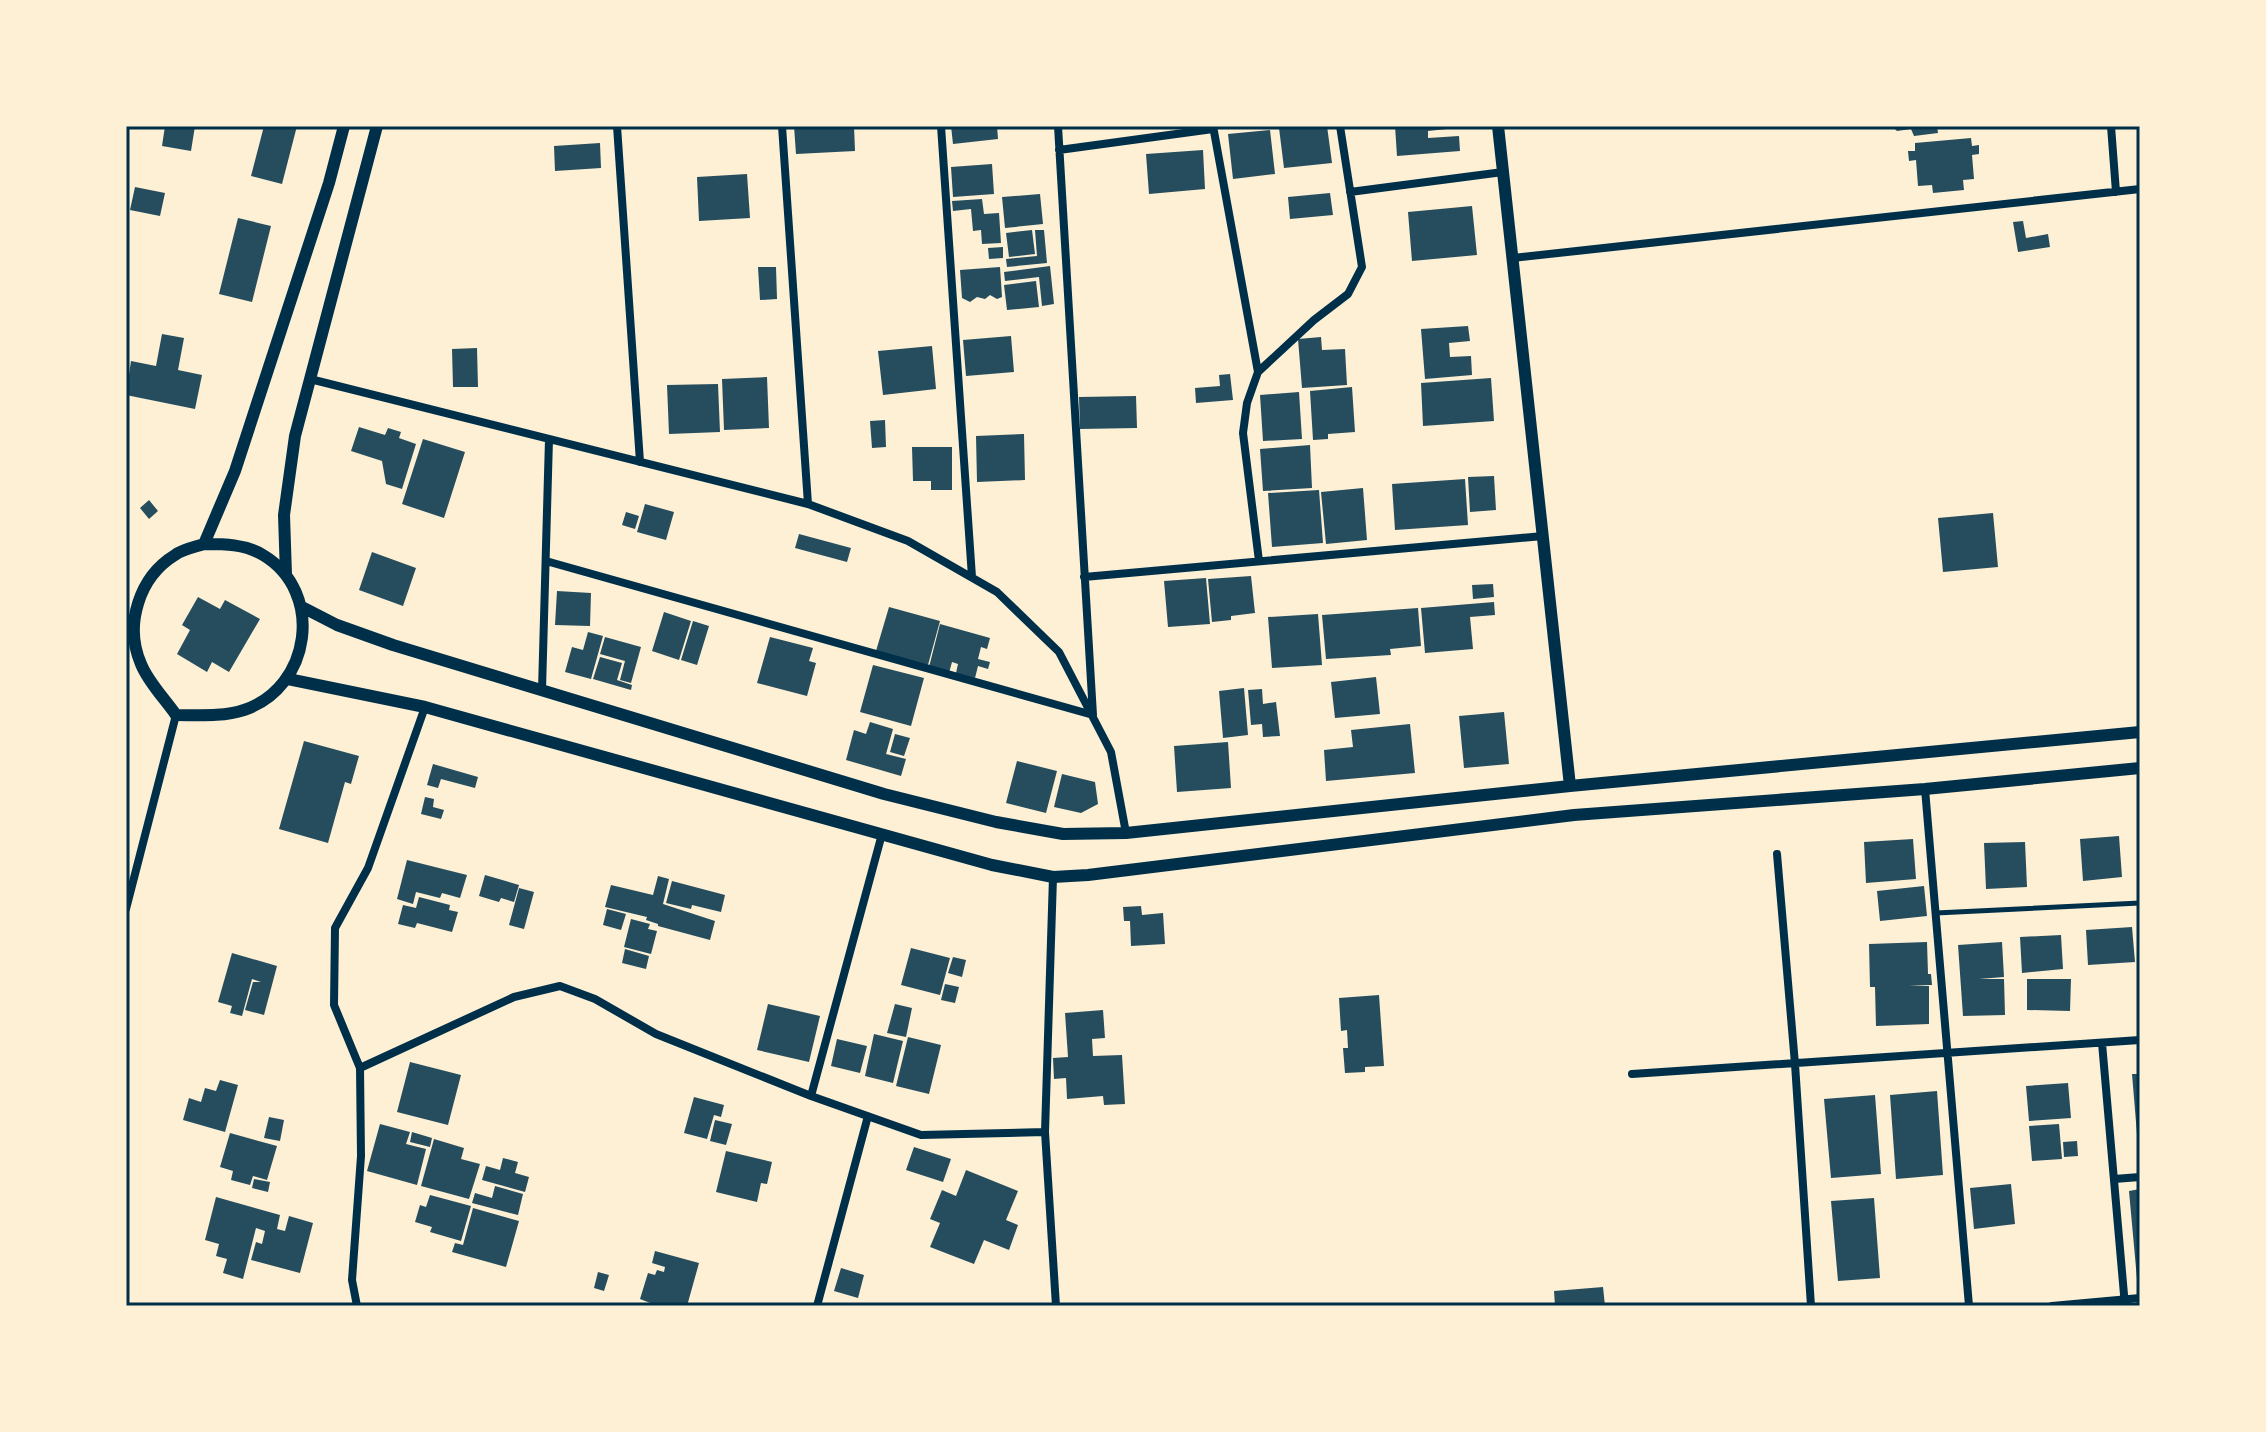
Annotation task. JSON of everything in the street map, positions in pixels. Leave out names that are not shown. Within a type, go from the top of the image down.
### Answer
[{"type":"street","points":[[204,544],[235,471],[329,183],[344,126]]},
{"type":"street","points":[[286,575],[284,515],[295,436],[377,126]]},
{"type":"street","points":[[617,126],[640,462]]},
{"type":"street","points":[[782,126],[808,504]]},
{"type":"street","points":[[941,126],[972,577]]},
{"type":"street","points":[[1058,126],[1093,715]]},
{"type":"street","points":[[1259,561],[1243,433],[1247,403],[1258,372],[1314,320],[1348,294],[1362,267],[1340,126]]},
{"type":"street","points":[[1498,126],[1570,786]]},
{"type":"street","points":[[2111,126],[2116,192]]},
{"type":"street","points":[[1059,150],[1213,128],[1258,372]]},
{"type":"street","points":[[1350,192],[1503,172]]},
{"type":"street","points":[[1513,258],[2140,189]]},
{"type":"street","points":[[310,379],[808,504],[908,541],[997,592],[1059,652],[1111,752],[1126,833]]},
{"type":"street","points":[[542,690],[549,439]]},
{"type":"street","points":[[1084,577],[1543,536]]},
{"type":"street","points":[[126,909],[176,715],[141,665],[133,633],[132,599],[152,574],[175,554],[204,544],[234,544],[263,555],[286,575],[302,607],[302,644],[288,679],[268,699],[242,711],[176,715]]},
{"type":"street","points":[[546,561],[1093,715]]},
{"type":"street","points":[[302,607],[337,625],[393,645],[884,794],[1063,834],[1126,833],[1570,786],[2140,732]]},
{"type":"street","points":[[288,679],[425,707],[992,865],[1053,877],[1574,815],[1925,789],[2140,768]]},
{"type":"street","points":[[357,1306],[352,1280],[361,1156],[360,1068],[334,1005],[335,928],[368,868],[425,707]]},
{"type":"street","points":[[1925,789],[1969,1306]]},
{"type":"street","points":[[811,1096],[882,834]]},
{"type":"street","points":[[1777,854],[1811,1306]]},
{"type":"street","points":[[1053,877],[1045,1132],[1056,1306]]},
{"type":"street","points":[[360,1068],[514,997],[560,986],[595,999],[656,1034],[811,1096],[921,1135],[1045,1132]]},
{"type":"street","points":[[1632,1074],[2140,1040]]},
{"type":"street","points":[[2102,1043],[2124,1302]]},
{"type":"street","points":[[817,1306],[868,1116]]},
{"type":"street","points":[[2114,1179],[2140,1177]]},
{"type":"street","points":[[2052,1306],[2124,1302],[2140,1298]]},
{"type":"lane","points":[[1935,913],[2140,903]]},
{"type":"building","points":[[165,126],[195,126],[191,151],[162,146]]},
{"type":"building","points":[[264,126],[297,126],[282,184],[251,176]]},
{"type":"building","points":[[794,126],[854,126],[855,151],[796,154]]},
{"type":"building","points":[[951,126],[997,126],[998,139],[953,144]]},
{"type":"building","points":[[1327,126],[1332,163],[1284,168],[1279,128]]},
{"type":"building","points":[[1395,126],[1447,126],[1447,129],[1428,131],[1428,138],[1459,136],[1460,151],[1397,156]]},
{"type":"building","points":[[1892,126],[1937,126],[1938,133],[1914,136],[1911,129],[1897,131]]},
{"type":"building","points":[[1270,130],[1275,174],[1233,179],[1228,134]]},
{"type":"building","points":[[1971,138],[1972,146],[1979,145],[1979,154],[1972,155],[1974,179],[1963,180],[1964,190],[1933,193],[1932,185],[1918,186],[1916,160],[1909,161],[1908,151],[1915,151],[1915,143]]},
{"type":"building","points":[[600,143],[601,168],[555,171],[554,146]]},
{"type":"building","points":[[1203,150],[1205,189],[1149,194],[1146,154]]},
{"type":"building","points":[[992,164],[994,194],[953,197],[951,167]]},
{"type":"building","points":[[747,174],[750,218],[699,221],[697,177]]},
{"type":"building","points":[[135,187],[165,193],[160,216],[130,210]]},
{"type":"building","points":[[1330,193],[1333,215],[1290,219],[1288,197]]},
{"type":"building","points":[[1040,194],[1043,224],[1005,228],[1002,197]]},
{"type":"building","points":[[982,199],[984,214],[999,213],[1001,243],[982,244],[981,230],[973,231],[971,209],[953,211],[952,201]]},
{"type":"building","points":[[1472,206],[1477,255],[1412,261],[1408,212]]},
{"type":"building","points":[[238,218],[271,226],[252,302],[219,294]]},
{"type":"building","points":[[2023,221],[2026,238],[2048,234],[2050,247],[2018,252],[2013,222]]},
{"type":"building","points":[[1032,230],[1035,254],[1009,257],[1006,233]]},
{"type":"building","points":[[1035,230],[1044,230],[1047,263],[1007,267],[1006,259],[1037,256]]},
{"type":"building","points":[[1003,247],[1003,258],[989,259],[988,248]]},
{"type":"building","points":[[1050,266],[1054,304],[1042,306],[1039,277],[1005,281],[1004,272]]},
{"type":"building","points":[[758,267],[776,267],[777,299],[760,300]]},
{"type":"building","points":[[1000,267],[1002,297],[977,297],[970,302],[962,298],[960,270]]},
{"type":"building","points":[[1036,281],[1039,307],[1007,310],[1004,285]]},
{"type":"building","points":[[1468,326],[1470,341],[1449,343],[1450,357],[1471,356],[1472,375],[1425,379],[1421,329]]},
{"type":"building","points":[[162,334],[184,338],[178,370],[202,375],[195,409],[126,395],[131,361],[156,366]]},
{"type":"building","points":[[1011,336],[1014,372],[966,376],[963,340]]},
{"type":"building","points":[[1321,337],[1322,350],[1345,349],[1347,385],[1302,388],[1298,339]]},
{"type":"building","points":[[932,346],[936,389],[883,395],[878,351]]},
{"type":"building","points":[[477,348],[478,387],[453,387],[452,349]]},
{"type":"building","points":[[1230,374],[1233,400],[1196,403],[1195,388],[1220,386],[1219,375]]},
{"type":"building","points":[[767,377],[769,428],[724,430],[722,379]]},
{"type":"building","points":[[1491,378],[1494,421],[1423,426],[1421,383]]},
{"type":"building","points":[[718,384],[720,432],[669,434],[667,385]]},
{"type":"building","points":[[1352,387],[1355,432],[1328,434],[1328,439],[1313,440],[1310,391]]},
{"type":"building","points":[[1299,392],[1302,439],[1263,441],[1260,395]]},
{"type":"building","points":[[1136,396],[1137,428],[1080,429],[1079,397]]},
{"type":"building","points":[[885,420],[886,447],[872,448],[870,421]]},
{"type":"building","points":[[359,427],[385,435],[388,428],[401,432],[399,438],[416,444],[402,489],[386,484],[382,461],[351,451]]},
{"type":"building","points":[[1024,434],[1025,480],[977,482],[976,436]]},
{"type":"building","points":[[423,439],[465,452],[444,518],[402,504]]},
{"type":"building","points":[[1310,445],[1312,488],[1263,491],[1260,449]]},
{"type":"building","points":[[912,447],[952,447],[952,490],[931,490],[931,481],[913,481]]},
{"type":"building","points":[[1494,476],[1496,510],[1470,512],[1468,477]]},
{"type":"building","points":[[1465,479],[1468,525],[1395,530],[1392,484]]},
{"type":"building","points":[[1363,488],[1367,540],[1326,544],[1321,492]]},
{"type":"building","points":[[1319,490],[1323,543],[1272,547],[1268,493]]},
{"type":"building","points":[[149,500],[158,511],[149,519],[140,508]]},
{"type":"building","points":[[645,504],[674,512],[666,540],[637,532]]},
{"type":"building","points":[[626,512],[639,516],[635,529],[622,525]]},
{"type":"building","points":[[1993,513],[1998,567],[1943,572],[1938,518]]},
{"type":"building","points":[[799,534],[851,548],[847,562],[795,548]]},
{"type":"building","points":[[372,552],[416,568],[403,606],[359,590]]},
{"type":"building","points":[[1251,576],[1255,613],[1212,622],[1208,579]]},
{"type":"building","points":[[1206,578],[1210,624],[1168,627],[1164,581]]},
{"type":"building","points":[[1493,584],[1494,597],[1473,599],[1472,585]]},
{"type":"building","points":[[557,591],[591,593],[590,626],[555,625]]},
{"type":"building","points":[[198,597],[220,609],[225,600],[260,619],[229,672],[212,662],[207,672],[177,654],[190,630],[182,625]]},
{"type":"building","points":[[1494,602],[1495,615],[1470,617],[1473,649],[1425,653],[1421,608]]},
{"type":"building","points":[[889,607],[940,621],[928,665],[876,651]]},
{"type":"building","points":[[1418,608],[1421,646],[1390,649],[1391,655],[1326,659],[1322,615]]},
{"type":"building","points":[[664,612],[691,621],[679,660],[652,651]]},
{"type":"building","points":[[1318,614],[1322,665],[1272,668],[1268,617]]},
{"type":"building","points":[[693,621],[709,626],[697,665],[681,660]]},
{"type":"building","points":[[940,624],[990,638],[987,649],[981,647],[978,659],[990,662],[988,669],[978,666],[975,678],[956,673],[958,664],[952,662],[949,673],[929,667]]},
{"type":"building","points":[[588,632],[603,636],[591,679],[565,672],[572,647],[583,650]]},
{"type":"building","points":[[605,637],[641,647],[631,683],[620,680],[625,661],[600,654]]},
{"type":"building","points":[[770,637],[813,648],[809,661],[816,663],[807,696],[757,683]]},
{"type":"building","points":[[600,657],[622,663],[617,680],[632,685],[631,690],[593,679]]},
{"type":"building","points":[[873,665],[924,678],[911,726],[860,712]]},
{"type":"building","points":[[1376,677],[1380,714],[1335,718],[1331,682]]},
{"type":"building","points":[[1244,688],[1248,735],[1223,738],[1219,691]]},
{"type":"building","points":[[1262,689],[1263,704],[1276,702],[1280,736],[1263,737],[1262,724],[1251,725],[1248,690]]},
{"type":"building","points":[[1504,712],[1509,764],[1464,768],[1459,716]]},
{"type":"building","points":[[870,722],[893,729],[886,754],[906,759],[901,776],[846,760],[854,730],[866,734]]},
{"type":"building","points":[[1410,724],[1415,773],[1326,781],[1324,750],[1353,747],[1351,730]]},
{"type":"building","points":[[895,734],[910,738],[904,756],[890,752]]},
{"type":"building","points":[[304,741],[359,756],[351,784],[345,782],[328,843],[279,829]]},
{"type":"building","points":[[1228,742],[1231,788],[1177,792],[1174,746]]},
{"type":"building","points":[[1017,761],[1057,771],[1046,813],[1006,803]]},
{"type":"building","points":[[433,764],[478,777],[475,788],[441,779],[438,788],[427,785]]},
{"type":"building","points":[[1062,774],[1095,782],[1098,804],[1081,813],[1054,807]]},
{"type":"building","points":[[425,797],[434,799],[433,807],[444,810],[441,819],[421,814]]},
{"type":"building","points":[[2119,836],[2122,877],[2083,881],[2080,839]]},
{"type":"building","points":[[1913,839],[1916,879],[1866,883],[1864,842]]},
{"type":"building","points":[[2025,842],[2027,887],[1986,889],[1984,843]]},
{"type":"building","points":[[407,860],[467,875],[460,898],[442,893],[440,898],[416,892],[413,904],[397,899]]},
{"type":"building","points":[[485,875],[519,885],[514,902],[501,898],[499,902],[479,896]]},
{"type":"building","points":[[658,876],[669,879],[663,904],[715,921],[710,940],[658,926],[646,920],[647,917],[605,907],[611,885],[653,895]]},
{"type":"building","points":[[672,881],[725,895],[721,912],[666,903]]},
{"type":"building","points":[[1924,886],[1927,916],[1880,921],[1877,891]]},
{"type":"building","points":[[519,888],[534,892],[524,929],[509,925]]},
{"type":"building","points":[[419,897],[450,905],[449,910],[458,912],[452,932],[417,923],[415,928],[398,924],[403,905],[416,908]]},
{"type":"building","points":[[1141,906],[1142,915],[1163,913],[1165,944],[1131,946],[1130,921],[1124,921],[1123,907]]},
{"type":"building","points":[[607,909],[626,914],[621,930],[603,925]]},
{"type":"building","points":[[631,919],[650,924],[648,929],[657,931],[651,954],[624,947]]},
{"type":"building","points":[[2132,927],[2135,962],[2088,965],[2086,930]]},
{"type":"building","points":[[2061,935],[2063,969],[2022,973],[2020,937]]},
{"type":"building","points":[[1927,942],[1928,974],[1931,974],[1932,985],[1909,985],[1929,986],[1929,1024],[1876,1026],[1875,987],[1870,987],[1869,944]]},
{"type":"building","points":[[2002,942],[2004,977],[1979,979],[2004,979],[2005,1015],[1963,1016],[1958,945]]},
{"type":"building","points":[[911,948],[950,958],[940,995],[901,985]]},
{"type":"building","points":[[625,949],[649,956],[646,969],[622,963]]},
{"type":"building","points":[[232,953],[277,966],[264,1015],[245,1010],[253,982],[261,982],[252,979],[242,1016],[230,1013],[232,1006],[218,1002]]},
{"type":"building","points":[[953,957],[966,960],[962,977],[948,973]]},
{"type":"building","points":[[2027,979],[2071,979],[2070,1011],[2027,1010]]},
{"type":"building","points":[[945,984],[959,987],[955,1003],[941,1000]]},
{"type":"building","points":[[1379,995],[1384,1066],[1365,1067],[1365,1072],[1345,1073],[1343,1048],[1348,1048],[1347,1030],[1341,1031],[1339,998]]},
{"type":"building","points":[[768,1004],[820,1016],[809,1062],[757,1050]]},
{"type":"building","points":[[895,1004],[912,1008],[906,1037],[887,1033]]},
{"type":"building","points":[[1103,1010],[1105,1038],[1092,1039],[1093,1056],[1122,1055],[1125,1104],[1104,1105],[1103,1096],[1067,1099],[1066,1078],[1054,1079],[1053,1058],[1068,1057],[1065,1013]]},
{"type":"building","points":[[874,1034],[903,1041],[893,1083],[865,1076]]},
{"type":"building","points":[[908,1037],[941,1045],[929,1094],[896,1086]]},
{"type":"building","points":[[837,1039],[867,1046],[860,1073],[831,1066]]},
{"type":"building","points":[[410,1062],[461,1075],[448,1125],[397,1112]]},
{"type":"building","points":[[2132,1074],[2140,1074],[2140,1146],[2138,1146]]},
{"type":"building","points":[[220,1080],[238,1085],[225,1132],[183,1120],[189,1098],[201,1102],[205,1088],[216,1091]]},
{"type":"building","points":[[2068,1083],[2071,1118],[2029,1121],[2026,1086]]},
{"type":"building","points":[[1937,1091],[1943,1175],[1896,1179],[1890,1095]]},
{"type":"building","points":[[1875,1095],[1881,1174],[1831,1178],[1824,1099]]},
{"type":"building","points":[[694,1097],[724,1105],[721,1117],[714,1115],[707,1139],[684,1133]]},
{"type":"building","points":[[269,1117],[284,1120],[280,1141],[264,1138]]},
{"type":"building","points":[[715,1120],[732,1124],[726,1145],[710,1141]]},
{"type":"building","points":[[380,1124],[410,1132],[406,1144],[426,1149],[417,1185],[367,1171]]},
{"type":"building","points":[[2059,1124],[2062,1159],[2032,1161],[2029,1126]]},
{"type":"building","points":[[412,1132],[432,1138],[430,1147],[410,1142]]},
{"type":"building","points":[[230,1133],[277,1146],[267,1180],[253,1176],[250,1185],[231,1180],[233,1171],[220,1167]]},
{"type":"building","points":[[434,1139],[464,1148],[461,1159],[480,1164],[469,1199],[421,1186]]},
{"type":"building","points":[[2077,1141],[2078,1156],[2064,1157],[2063,1142]]},
{"type":"building","points":[[914,1147],[951,1159],[943,1182],[906,1170]]},
{"type":"building","points":[[726,1151],[772,1162],[767,1184],[761,1183],[757,1202],[716,1192]]},
{"type":"building","points":[[503,1158],[518,1162],[515,1173],[529,1177],[525,1192],[482,1180],[486,1166],[500,1170]]},
{"type":"building","points":[[966,1170],[1018,1191],[1006,1220],[1018,1225],[1009,1250],[984,1240],[974,1264],[930,1247],[940,1223],[930,1219],[942,1190],[956,1196]]},
{"type":"building","points":[[254,1179],[270,1182],[268,1192],[252,1188]]},
{"type":"building","points":[[2011,1184],[2015,1224],[1974,1229],[1970,1188]]},
{"type":"building","points":[[495,1186],[523,1194],[518,1215],[472,1203],[475,1193],[492,1198]]},
{"type":"building","points":[[2140,1189],[2140,1290],[2138,1290],[2129,1191]]},
{"type":"building","points":[[430,1195],[471,1206],[461,1241],[430,1232],[432,1227],[415,1222],[420,1205],[426,1207]]},
{"type":"building","points":[[216,1197],[280,1215],[277,1229],[285,1231],[289,1216],[313,1223],[300,1273],[251,1260],[256,1242],[262,1244],[265,1231],[256,1228],[243,1279],[223,1273],[227,1259],[216,1256],[219,1244],[205,1240]]},
{"type":"building","points":[[1874,1198],[1880,1278],[1838,1281],[1831,1201]]},
{"type":"building","points":[[473,1208],[519,1221],[506,1267],[452,1252],[455,1243],[463,1245]]},
{"type":"building","points":[[655,1251],[699,1263],[687,1306],[658,1306],[640,1299],[648,1273],[655,1275],[657,1270],[664,1272],[665,1267],[652,1263]]},
{"type":"building","points":[[841,1268],[864,1275],[858,1298],[834,1291]]},
{"type":"building","points":[[598,1272],[609,1275],[604,1291],[594,1288]]},
{"type":"building","points":[[1603,1287],[1605,1306],[1555,1306],[1554,1291]]}]
